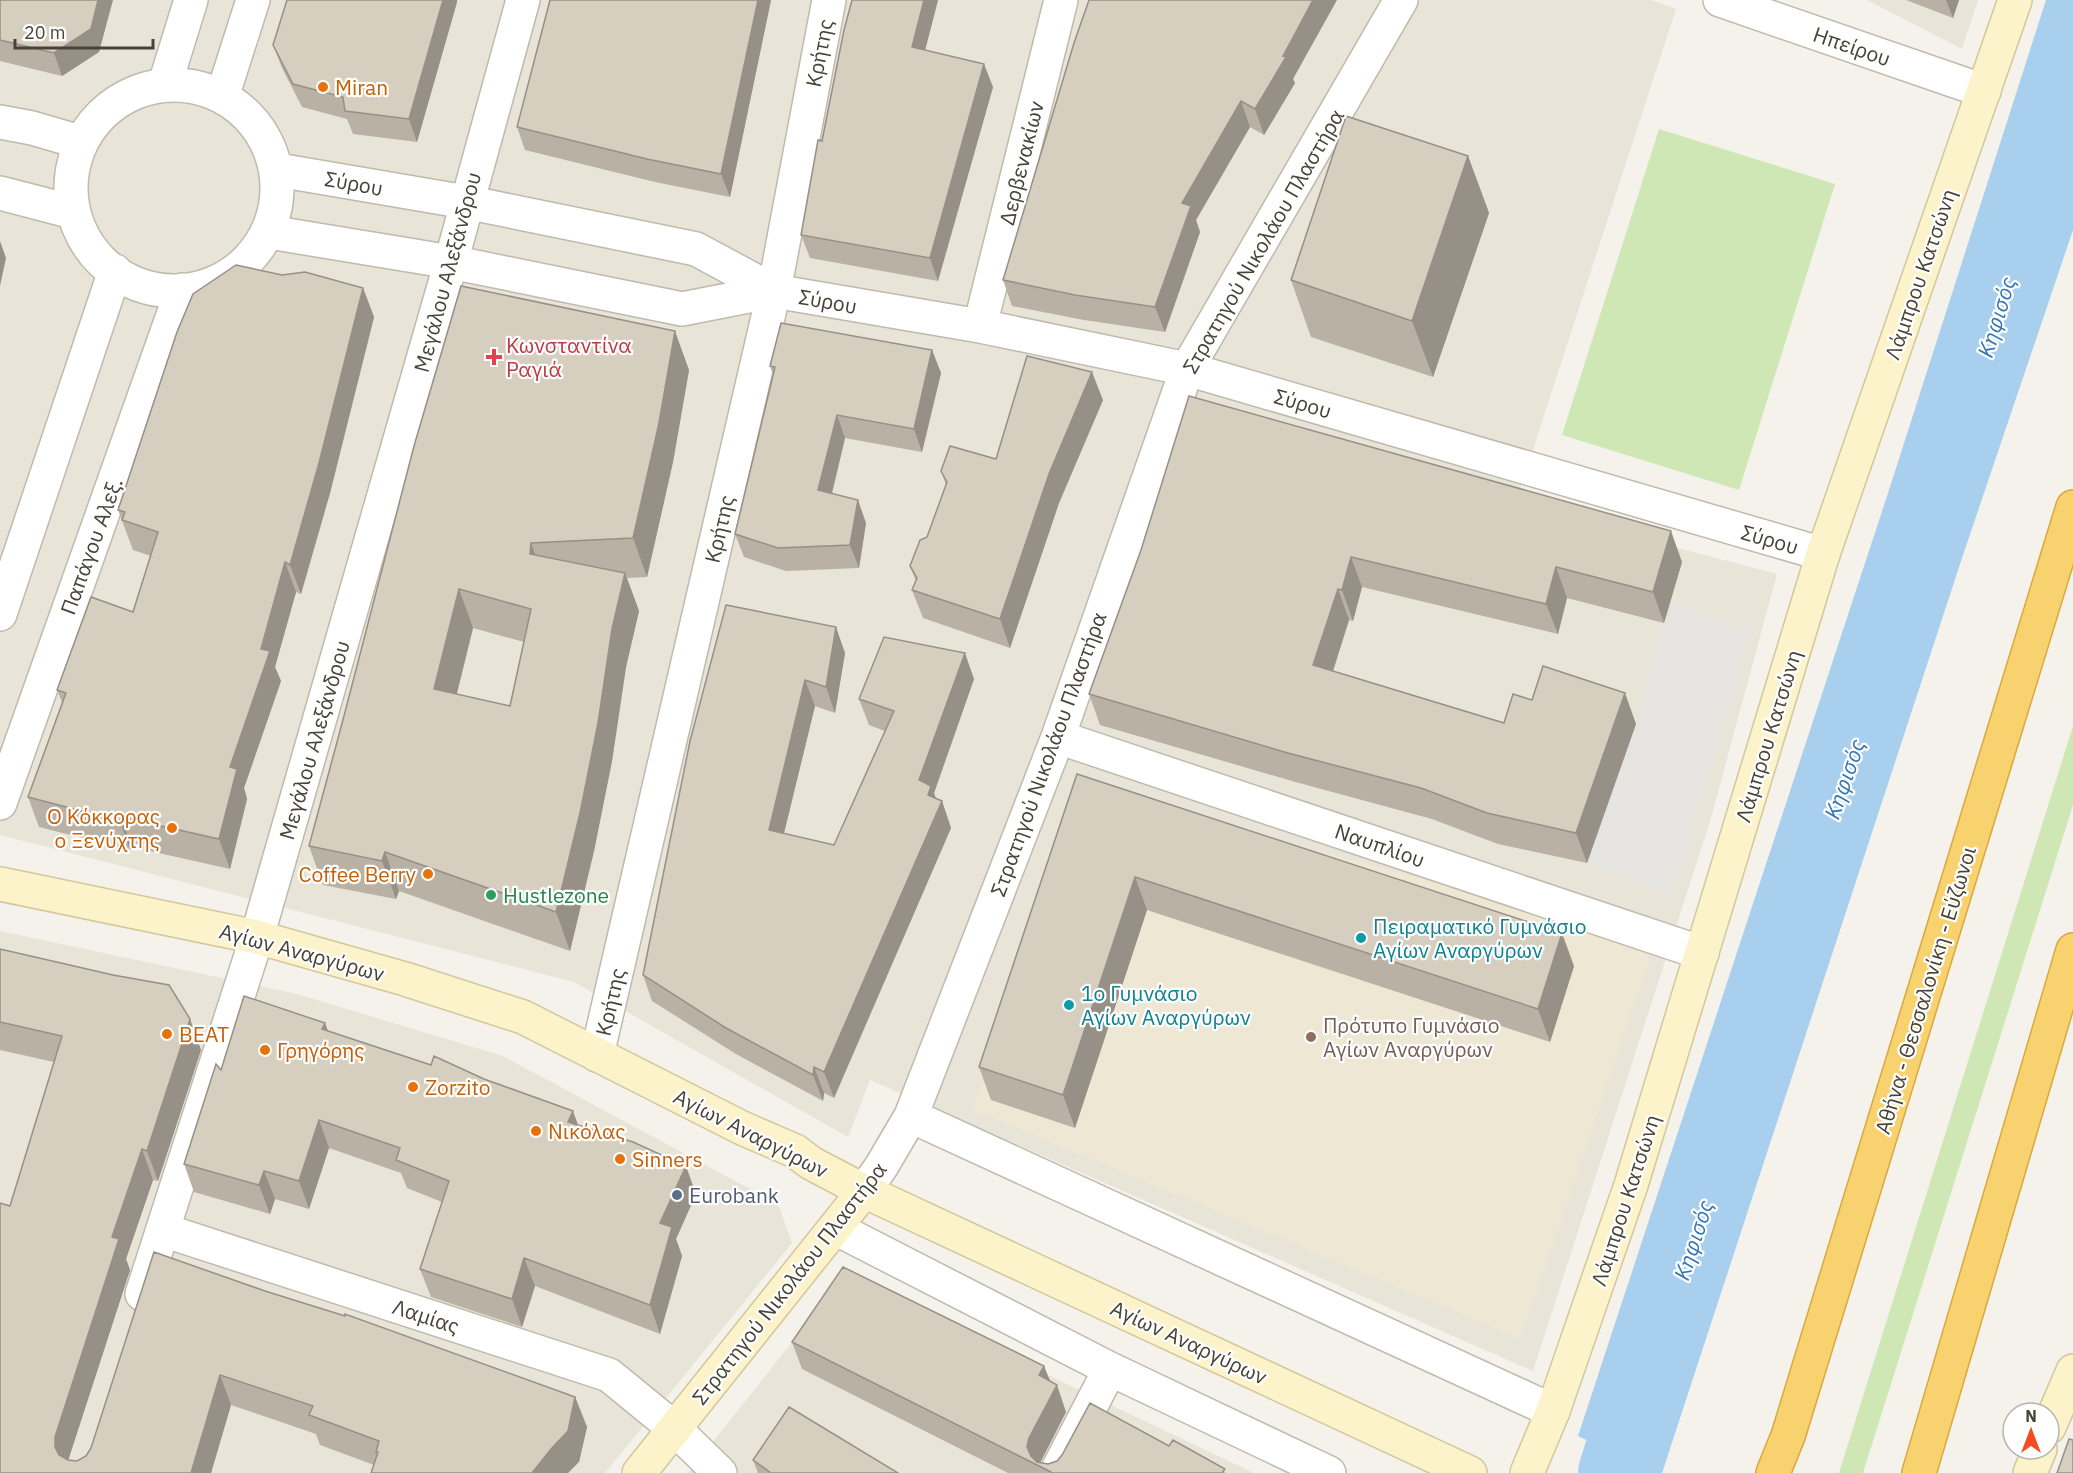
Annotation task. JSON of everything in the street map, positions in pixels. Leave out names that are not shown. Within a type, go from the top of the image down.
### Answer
[{"type":"highway","name":"Αθήνα - Θεσσαλονίκη - Εύζωνοι","points":[[1773,1473],[1788,1436],[2073,507]]},
{"type":"highway","points":[[1919,1473],[2073,950]]},
{"type":"street","points":[[165,84],[191,0]]},
{"type":"street","points":[[223,94],[253,0]]},
{"type":"street","name":"Μεγάλου Αλεξάνδρου","points":[[134,1319],[257,937],[451,262],[523,0]]},
{"type":"street","name":"Κρήτης","points":[[597,1055],[774,291],[829,0]]},
{"type":"street","name":"Δερβενακίων","points":[[980,326],[1061,0]]},
{"type":"street","name":"Στρατηγού Νικολάου Πλαστήρα","points":[[639,1473],[864,1191],[911,1116],[1058,737],[1187,369],[1401,0]]},
{"type":"street","name":"Ηπείρου","points":[[1719,0],[1984,91]]},
{"type":"street","name":"Λάμπρου Κατσώνη","points":[[1527,1473],[1553,1411],[1631,1185],[1823,554],[2015,0]]},
{"type":"street","points":[[165,84],[196,87],[223,94],[257,126],[272,152],[278,170],[275,210],[269,232],[245,263],[218,282],[186,291],[141,287],[103,264],[84,240],[73,212],[70,177],[80,142],[98,116],[124,97],[165,84]]},
{"type":"street","points":[[0,122],[32,128],[80,142]]},
{"type":"street","name":"Σύρου","points":[[278,170],[466,202],[696,249],[774,291],[980,326],[1187,369],[1823,554]]},
{"type":"street","points":[[0,193],[73,212]]},
{"type":"street","name":"Σύρου","points":[[269,232],[451,262],[682,309],[774,291]]},
{"type":"street","points":[[0,614],[115,271]]},
{"type":"street","name":"Παπάγου Αλεξ.","points":[[0,802],[182,290]]},
{"type":"street","name":"Ναυπλίου","points":[[1058,737],[1702,953]]},
{"type":"street","name":"Αγίων Αναργύρων","points":[[0,884],[257,937],[472,999],[523,1017],[742,1128],[795,1151],[811,1163],[864,1191],[1470,1473]]},
{"type":"street","points":[[911,1116],[1553,1411]]},
{"type":"street","points":[[835,1228],[1110,1369],[1329,1473]]},
{"type":"street","name":"Λαμίας","points":[[163,1230],[609,1375],[675,1429],[720,1473]]},
{"type":"street","points":[[1056,1473],[1110,1369]]},
{"type":"street","points":[[2060,1401],[2073,1371]]},
{"type":"shaded area","points":[[0,0],[1651,0],[1676,9],[1515,505],[1777,574],[1711,818],[1533,1371],[870,1080],[848,1137],[574,982],[0,835]]},
{"type":"shaded area","points":[[1867,0],[1978,0],[1962,49]]},
{"type":"shaded area","points":[[1670,602],[1751,631],[1672,895],[1587,863],[1636,724]]},
{"type":"shaded area","name":"Πρότυπο Γυμνάσιο Αγίων Αναργύρων","points":[[1089,791],[1649,938],[1648,964],[1521,1339],[972,1109]]},
{"type":"shaded area","points":[[0,931],[297,994],[503,1056],[778,1204],[792,1243],[605,1473],[0,1473]]},
{"type":"shaded area","points":[[843,1278],[1254,1473],[688,1473]]},
{"type":"green space","points":[[1659,129],[1835,184],[1739,490],[1562,435]]},
{"type":"green space","points":[[2073,726],[2073,805],[1863,1473],[1839,1473]]},
{"type":"water","points":[[2046,0],[2073,0],[2073,230],[1962,558],[1662,1473],[1658,1473],[1578,1436],[1889,490]]},
{"type":"building","points":[[0,0],[98,0],[91,29],[54,53],[0,40]]},
{"type":"building","points":[[287,0],[443,0],[409,119],[345,111],[343,97],[293,84],[273,45]]},
{"type":"building","points":[[550,0],[758,0],[721,174],[647,159],[517,127]]},
{"type":"building","points":[[852,0],[924,0],[912,47],[984,64],[930,258],[801,235],[818,140],[822,141]]},
{"type":"building","points":[[1089,0],[1313,0],[1283,56],[1286,57],[1255,109],[1241,101],[1182,203],[1191,206],[1155,307],[1075,295],[1003,280]]},
{"type":"building","points":[[1346,116],[1468,156],[1412,321],[1291,280]]},
{"type":"building","points":[[236,265],[282,275],[305,272],[363,288],[319,463],[290,565],[285,562],[261,649],[270,651],[230,767],[237,769],[219,839],[121,817],[120,821],[28,797],[66,693],[57,690],[91,597],[133,612],[158,532],[122,520],[125,512],[118,510],[177,332],[193,294]]},
{"type":"building","points":[[461,286],[675,331],[659,423],[633,538],[531,543],[530,554],[625,573],[612,629],[598,723],[580,813],[556,912],[385,852],[382,861],[309,846],[414,446]],"holes":[[[459,589],[531,609],[510,706],[434,689]]]},
{"type":"building","points":[[781,323],[932,350],[914,429],[837,415],[818,490],[858,500],[850,545],[778,548],[735,534],[775,367],[770,366]]},
{"type":"building","points":[[1027,356],[1092,372],[1049,474],[1000,619],[912,590],[917,578],[910,566],[920,540],[927,537],[947,482],[941,471],[950,446],[996,459]]},
{"type":"building","points":[[1189,396],[1671,531],[1653,592],[1556,567],[1546,604],[1351,557],[1342,590],[1338,589],[1313,665],[1504,723],[1513,694],[1532,700],[1543,666],[1625,693],[1576,833],[1487,813],[1421,788],[1288,753],[1089,694],[1141,550]]},
{"type":"building","points":[[726,605],[836,627],[826,687],[805,680],[769,830],[834,845],[894,711],[859,699],[884,637],[965,653],[919,780],[931,786],[928,795],[942,801],[824,1072],[814,1067],[813,1075],[726,1028],[643,975],[690,741]]},
{"type":"building","points":[[1077,774],[1562,933],[1538,1009],[1135,877],[1063,1095],[979,1067]]},
{"type":"building","points":[[0,949],[113,975],[169,985],[190,1019],[147,1151],[142,1149],[112,1237],[119,1239],[55,1437],[55,1447],[59,1455],[68,1460],[77,1461],[86,1456],[91,1448],[154,1252],[265,1291],[345,1316],[345,1314],[575,1397],[568,1431],[532,1473],[371,1473],[379,1441],[309,1415],[313,1406],[220,1375],[191,1473],[0,1473],[0,1203],[10,1206],[62,1036],[0,1022]]},
{"type":"building","points":[[244,996],[325,1023],[322,1029],[431,1065],[434,1056],[484,1079],[573,1111],[568,1122],[633,1142],[686,1166],[660,1223],[672,1227],[650,1305],[524,1258],[512,1299],[420,1269],[449,1181],[396,1160],[400,1148],[319,1120],[299,1181],[264,1171],[259,1185],[184,1164],[216,1064],[221,1070]]},
{"type":"building","points":[[843,1267],[1044,1366],[1039,1375],[1057,1385],[1029,1438],[1027,1447],[1037,1462],[1048,1464],[1057,1461],[1090,1403],[1169,1446],[1173,1440],[1225,1469],[1222,1473],[1051,1473],[792,1342]]},
{"type":"building","points":[[789,1407],[898,1473],[771,1473],[753,1460]]},
{"type":"building","points":[[2069,1439],[2073,1440],[2073,1473],[2057,1473]]},
{"type":"waterway","name":"Κηφισός","points":[[1619,1473],[1658,1349]]},
{"type":"place","name":"Miran","points":[[323,87]]},
{"type":"place","name":"Κωνσταντίνα Ραγιά","points":[[494,357]]},
{"type":"place","name":"Ο Κόκκορας ο Ξενύχτης","points":[[172,828]]},
{"type":"place","name":"Coffee Berry","points":[[428,874]]},
{"type":"place","name":"Hustlezone","points":[[491,895]]},
{"type":"place","name":"Πειραματικό Γυμνάσιο Αγίων Αναργύρων","points":[[1361,938]]},
{"type":"place","name":"1ο Γυμνάσιο Αγίων Αναργύρων","points":[[1069,1005]]},
{"type":"place","name":"ΒΕΑΤ","points":[[167,1034]]},
{"type":"place","name":"Πρότυπο Γυμνάσιο Αγίων Αναργύρων","points":[[1311,1037]]},
{"type":"place","name":"Γρηγόρης","points":[[265,1050]]},
{"type":"place","name":"Zorzito","points":[[413,1087]]},
{"type":"place","name":"Νικόλας","points":[[536,1131]]},
{"type":"place","name":"Sinners","points":[[620,1159]]},
{"type":"place","name":"Eurobank","points":[[677,1195]]}]
